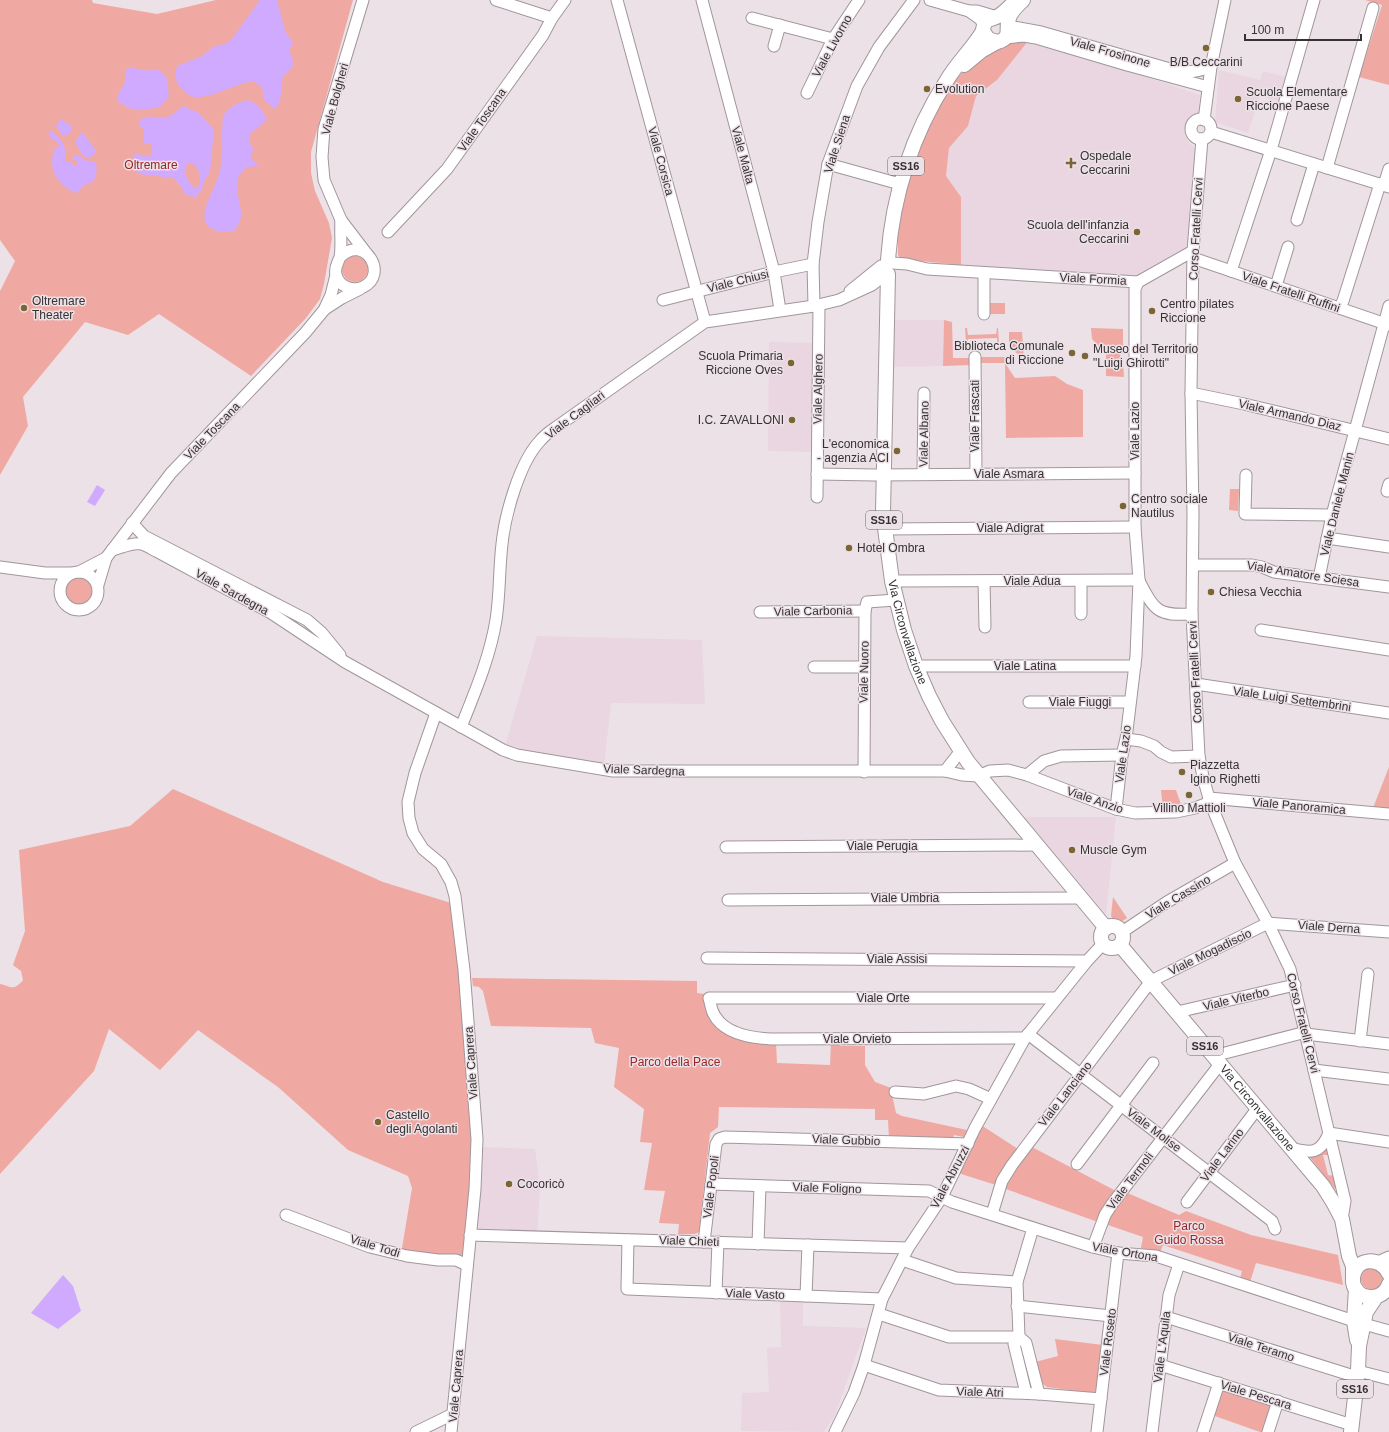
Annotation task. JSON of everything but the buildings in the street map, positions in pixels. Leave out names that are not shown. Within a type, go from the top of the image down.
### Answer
[{"type":"main road","name":"Via Circonvallazione","points":[[1017,0],[997,17],[988,20],[984,28],[947,79],[922,123],[910,152],[900,184],[893,218],[888,268],[883,474],[885,529],[896,600],[916,666],[932,702],[960,752],[978,776],[1106,928]]},
{"type":"main road","points":[[1004,35],[1009,18],[1023,0]]},
{"type":"main road","points":[[997,17],[1005,21],[1004,35]]},
{"type":"main road","points":[[984,28],[988,39],[1004,35]]},
{"type":"main road","name":"Via Circonvallazione","points":[[947,79],[981,51],[1004,35]]},
{"type":"main road","points":[[1113,926],[1120,929],[1121,939],[1117,947],[1110,948],[1104,945],[1101,938],[1103,931],[1106,928],[1113,926]]},
{"type":"main road","name":"Via Circonvallazione","points":[[1121,939],[1151,981],[1177,1012],[1222,1058],[1257,1109],[1323,1186],[1342,1219]]},
{"type":"main road","name":"SS16","points":[[1342,1219],[1349,1256],[1353,1266],[1359,1322],[1357,1374],[1352,1428]]},
{"type":"main road","points":[[1348,1245],[1378,1260],[1389,1274]]},
{"type":"main road","points":[[1378,1260],[1357,1267],[1354,1283],[1364,1296],[1384,1292]]},
{"type":"main road","name":"SS16","points":[[1359,1322],[1384,1292]]},
{"type":"street","name":"Viale Bolgheri","points":[[363,0],[324,129],[322,157],[324,180],[341,220],[367,254]]},
{"type":"street","points":[[496,0],[552,18]]},
{"type":"street","name":"Viale Toscana","points":[[388,232],[448,169],[566,0]]},
{"type":"street","name":"Viale Corsica","points":[[617,0],[705,322]]},
{"type":"street","name":"Viale Malta","points":[[702,0],[774,272],[780,310]]},
{"type":"street","name":"Viale Livorno","points":[[807,93],[833,39],[858,0]]},
{"type":"street","name":"Viale Siena","points":[[816,305],[814,264],[818,222],[828,164],[857,86],[879,47],[914,0]]},
{"type":"street","points":[[930,0],[997,17]]},
{"type":"street","points":[[1204,120],[1211,67],[1225,0]]},
{"type":"street","points":[[1230,271],[1271,150],[1314,0]]},
{"type":"street","points":[[1327,168],[1373,8]]},
{"type":"street","points":[[969,11],[980,19],[984,28]]},
{"type":"street","points":[[752,18],[833,39]]},
{"type":"street","points":[[774,46],[780,25]]},
{"type":"street","name":"Viale Frosinone","points":[[1004,35],[1040,32],[1177,71],[1193,72],[1211,67]]},
{"type":"street","name":"Viale Frosinone","points":[[1004,35],[1036,38],[1128,66],[1208,87]]},
{"type":"street","points":[[1206,135],[1211,126],[1207,121],[1196,121],[1192,128],[1196,137],[1206,135],[1271,150],[1384,186]]},
{"type":"street","name":"Corso Fratelli Cervi","points":[[1206,135],[1193,254],[1191,393],[1194,565],[1192,614],[1199,756],[1210,800],[1235,864],[1268,923],[1290,969],[1345,1201],[1342,1219]]},
{"type":"street","points":[[828,164],[900,184]]},
{"type":"street","points":[[1297,220],[1314,164]]},
{"type":"street","points":[[1340,308],[1389,169]]},
{"type":"street","name":"Viale Bolgheri","points":[[340,257],[341,220]]},
{"type":"street","points":[[1276,286],[1288,247]]},
{"type":"street","points":[[350,250],[362,251],[367,254],[374,263],[375,268],[372,279],[364,287],[359,289],[348,288],[336,275],[336,263],[340,257],[350,250]]},
{"type":"street","name":"Viale Fratelli Ruffini","points":[[1193,254],[1230,271],[1386,324]]},
{"type":"street","name":"Viale Formia","points":[[888,268],[900,271],[916,267],[984,273],[1138,282],[1193,254]]},
{"type":"street","name":"Viale Chiusi","points":[[663,300],[774,272],[814,264]]},
{"type":"street","name":"Viale Cagliari","points":[[461,727],[483,673],[491,645],[496,618],[504,528],[516,484],[524,466],[538,443],[554,428],[705,322],[816,305],[839,300],[888,268]]},
{"type":"street","points":[[984,273],[984,314]]},
{"type":"street","name":"Viale Toscana","points":[[98,585],[109,554],[171,473],[305,333],[324,310],[331,295],[336,275]]},
{"type":"street","name":"Viale Lazio","points":[[1116,809],[1135,666],[1139,580],[1135,527],[1135,289],[1138,282]]},
{"type":"street","name":"Viale Toscana","points":[[324,310],[342,298],[364,287]]},
{"type":"street","name":"Viale Alghero","points":[[816,305],[816,497]]},
{"type":"street","name":"Viale Daniele Manin","points":[[1319,578],[1332,515],[1386,324],[1389,306]]},
{"type":"street","name":"Viale Frascati","points":[[974,357],[976,474]]},
{"type":"street","name":"Viale Albano","points":[[923,474],[924,393]]},
{"type":"street","name":"Viale Armando Diaz","points":[[1191,393],[1284,413],[1389,439]]},
{"type":"street","name":"Viale Asmara","points":[[883,474],[1135,473]]},
{"type":"street","points":[[817,474],[883,474]]},
{"type":"street","points":[[1246,475],[1245,514],[1332,515]]},
{"type":"street","name":"Viale Sardegna","points":[[132,523],[144,536],[307,620],[322,633],[345,662]]},
{"type":"street","name":"Viale Adigrat","points":[[885,529],[1135,527]]},
{"type":"street","points":[[1327,538],[1389,547]]},
{"type":"street","name":"Viale Sardegna","points":[[109,554],[137,544],[142,544],[271,613],[345,662],[503,750],[517,755],[613,772],[945,771],[962,776],[978,776]]},
{"type":"street","name":"Viale Toscana","points":[[76,573],[109,554]]},
{"type":"street","name":"Viale Amatore Sciesa","points":[[1194,565],[1252,564],[1274,572],[1389,587]]},
{"type":"street","points":[[0,566],[45,573],[76,573],[91,576],[98,585],[98,595],[94,605],[80,611],[68,608],[61,597],[60,590],[63,580],[76,573]]},
{"type":"street","points":[[45,573],[60,590]]},
{"type":"street","points":[[1081,580],[1081,614]]},
{"type":"street","name":"Viale Lazio","points":[[1139,580],[1155,608],[1164,613],[1174,615],[1192,614]]},
{"type":"street","name":"Viale Adua","points":[[892,581],[1139,580]]},
{"type":"street","points":[[984,581],[985,627]]},
{"type":"street","points":[[865,610],[866,602],[896,600]]},
{"type":"street","name":"Viale Carbonia","points":[[760,612],[865,610]]},
{"type":"street","name":"Viale Nuoro","points":[[864,772],[865,610]]},
{"type":"street","points":[[1261,630],[1389,650]]},
{"type":"street","name":"Viale Latina","points":[[916,666],[1135,666]]},
{"type":"street","points":[[814,667],[864,667]]},
{"type":"street","name":"Viale Luigi Settembrini","points":[[1196,684],[1389,713]]},
{"type":"street","name":"Viale Fiuggi","points":[[1029,702],[1130,702]]},
{"type":"street","name":"Viale Caprera","points":[[436,713],[415,773],[408,802],[409,818],[413,833],[423,849],[441,864],[452,882],[455,896],[464,970],[477,1139],[475,1189],[451,1432]]},
{"type":"street","points":[[1126,739],[1148,743],[1171,757],[1199,756]]},
{"type":"street","points":[[945,771],[960,752]]},
{"type":"street","points":[[1027,775],[1044,761],[1061,756],[1122,756]]},
{"type":"street","name":"Viale Anzio","points":[[978,776],[990,771],[1008,770],[1027,775],[1116,809],[1135,813],[1176,812],[1195,808],[1210,800]]},
{"type":"street","name":"Viale Panoramica","points":[[1210,800],[1389,814]]},
{"type":"street","name":"Viale Perugia","points":[[726,847],[1037,845]]},
{"type":"street","name":"Viale Cassino","points":[[1121,939],[1167,902],[1235,864]]},
{"type":"street","name":"Viale Umbria","points":[[728,900],[1081,898]]},
{"type":"street","name":"Viale Derna","points":[[1268,923],[1389,932]]},
{"type":"street","name":"Viale Mogadiscio","points":[[1151,981],[1268,923]]},
{"type":"street","name":"Viale Abruzzi","points":[[835,1432],[854,1394],[864,1365],[882,1299],[908,1248],[942,1197],[991,1099],[1026,1036],[1087,961],[1101,946],[1104,945]]},
{"type":"street","name":"Viale Assisi","points":[[707,958],[1087,961]]},
{"type":"street","points":[[1360,1041],[1368,974]]},
{"type":"street","name":"Viale Lanciano","points":[[992,1214],[1002,1181],[1012,1165],[1151,981]]},
{"type":"street","name":"Viale Viterbo","points":[[1177,1012],[1295,986]]},
{"type":"street","name":"Viale Orte","points":[[709,998],[1056,998]]},
{"type":"street","name":"Viale Orvieto","points":[[709,998],[712,1011],[720,1022],[730,1030],[753,1038],[1026,1036]]},
{"type":"street","points":[[1222,1058],[1306,1033],[1389,1044]]},
{"type":"street","name":"Viale Molise","points":[[1026,1036],[1080,1074],[1209,1172],[1272,1221],[1275,1229]]},
{"type":"street","name":"Viale Termoli","points":[[1093,1247],[1105,1215],[1112,1204],[1222,1058]]},
{"type":"street","points":[[1077,1164],[1153,1063]]},
{"type":"street","points":[[1314,1070],[1389,1079]]},
{"type":"street","points":[[895,1092],[924,1094],[956,1086],[969,1089],[991,1099]]},
{"type":"street","name":"Viale Larino","points":[[1187,1202],[1257,1109]]},
{"type":"street","points":[[1290,1148],[1312,1152],[1320,1149],[1326,1142],[1329,1133],[1389,1142]]},
{"type":"street","name":"Viale Gubbio","points":[[725,1137],[968,1144]]},
{"type":"street","name":"Viale Popoli","points":[[704,1242],[716,1144],[719,1139],[725,1137]]},
{"type":"street","name":"Viale Foligno","points":[[711,1184],[929,1192],[942,1197]]},
{"type":"street","points":[[758,1244],[760,1186]]},
{"type":"street","name":"Viale Ortona","points":[[942,1197],[952,1202],[1093,1247],[1118,1253],[1156,1256],[1389,1331]]},
{"type":"street","name":"Viale Todi","points":[[286,1215],[370,1247],[407,1256],[438,1260],[456,1260],[467,1265]]},
{"type":"street","points":[[1026,1394],[1014,1344],[1019,1337],[1017,1282],[1033,1228]]},
{"type":"street","name":"Viale Chieti","points":[[470,1235],[908,1248]]},
{"type":"street","name":"Viale Vasto","points":[[628,1240],[627,1289],[882,1299]]},
{"type":"street","points":[[716,1293],[718,1242]]},
{"type":"street","points":[[806,1296],[808,1245]]},
{"type":"street","name":"Viale Roseto","points":[[1098,1432],[1118,1253]]},
{"type":"street","points":[[902,1260],[956,1278],[1017,1282]]},
{"type":"street","name":"Viale L'Aquila","points":[[1152,1432],[1169,1295],[1179,1264]]},
{"type":"street","points":[[1017,1306],[1111,1316]]},
{"type":"street","points":[[879,1314],[949,1337],[1019,1337],[1026,1343],[1039,1394]]},
{"type":"street","name":"Viale Teramo","points":[[1166,1317],[1357,1374],[1389,1379]]},
{"type":"street","name":"Viale Pescara","points":[[1160,1364],[1278,1401],[1352,1428]]},
{"type":"street","name":"Viale Atri","points":[[864,1365],[940,1390],[1039,1394],[1101,1399]]},
{"type":"street","points":[[1203,1432],[1219,1383]]},
{"type":"street","points":[[1268,1432],[1278,1401]]},
{"type":"street","points":[[416,1432],[453,1414]]},
{"type":"shaded area","points":[[260,0],[277,0],[285,31],[293,43],[289,51],[293,65],[290,71],[283,75],[280,101],[275,109],[264,100],[262,87],[253,81],[202,97],[193,97],[186,93],[177,81],[177,66],[202,56],[213,47],[227,43],[231,40]]},
{"type":"shaded area","name":"Ospedale Ceccarini","points":[[1029,40],[1200,95],[1199,111],[1188,119],[1185,129],[1185,135],[1189,143],[1196,149],[1187,249],[1138,276],[1125,278],[961,265],[961,197],[946,176],[949,148],[968,126],[976,96],[997,80]]},
{"type":"shaded area","points":[[131,67],[144,70],[156,69],[166,76],[169,96],[162,105],[156,108],[134,110],[118,101],[118,95],[125,82],[125,71]]},
{"type":"shaded area","name":"Scuola Elementare Riccione Paese","points":[[1219,70],[1260,80],[1263,71],[1286,77],[1280,102],[1260,96],[1248,133],[1215,122]]},
{"type":"shaded area","points":[[247,100],[260,107],[267,120],[250,134],[249,142],[254,150],[251,153],[251,158],[259,166],[246,167],[238,179],[237,191],[241,214],[238,226],[233,232],[217,231],[208,226],[205,219],[205,211],[221,165],[223,117],[230,108]]},
{"type":"shaded area","points":[[183,106],[199,113],[214,130],[210,172],[203,183],[202,189],[193,201],[193,195],[186,195],[180,185],[173,178],[140,174],[134,170],[134,154],[151,156],[152,144],[144,143],[144,129],[139,126],[139,121],[146,117],[167,117]],"holes":[[[191,163],[198,170],[200,177],[198,187],[194,188],[188,180],[185,170],[187,164]]]},
{"type":"shaded area","points":[[61,119],[72,126],[71,131],[66,136],[63,136],[56,126]]},
{"type":"shaded area","points":[[51,130],[64,145],[65,161],[76,166],[78,163],[73,159],[73,156],[80,156],[85,160],[95,162],[97,166],[97,172],[93,181],[82,187],[77,193],[64,186],[55,174],[52,164],[53,151],[60,145],[48,135]]},
{"type":"shaded area","points":[[80,134],[84,134],[96,152],[90,158],[84,157],[76,144]]},
{"type":"shaded area","points":[[894,320],[944,320],[943,366],[893,367]]},
{"type":"shaded area","name":"I.C. ZAVALLONI","points":[[769,342],[815,343],[814,452],[768,451]]},
{"type":"shaded area","points":[[97,485],[105,490],[95,506],[87,502]]},
{"type":"shaded area","points":[[537,636],[702,640],[705,704],[611,703],[604,766],[534,754],[505,746]]},
{"type":"shaded area","points":[[1024,817],[1116,817],[1106,914]]},
{"type":"shaded area","points":[[480,1147],[535,1149],[540,1188],[537,1233],[474,1233]]},
{"type":"shaded area","points":[[63,1275],[73,1286],[81,1311],[58,1329],[31,1313]]},
{"type":"shaded area","points":[[780,1301],[803,1301],[803,1326],[866,1328],[835,1415],[824,1432],[741,1431],[742,1393],[769,1392],[767,1348],[781,1347]]},
{"type":"green space","name":"Oltremare","points":[[0,0],[92,0],[93,3],[157,14],[216,0],[353,0],[311,152],[311,173],[315,191],[329,223],[332,238],[320,299],[306,318],[251,376],[159,314],[128,335],[85,322],[23,397],[28,426],[0,475],[0,291],[15,261],[0,240]]},
{"type":"green space","points":[[1365,0],[1389,0],[1389,85],[1359,77],[1382,5]]},
{"type":"green space","points":[[1029,40],[997,80],[976,96],[968,126],[949,148],[946,176],[961,197],[961,265],[901,259],[898,255],[898,243],[896,242],[908,181],[921,141],[940,103],[954,81],[985,51],[1001,44]]},
{"type":"green space","points":[[355,256],[364,260],[368,269],[364,278],[355,282],[346,278],[342,269],[346,260]]},
{"type":"green space","points":[[987,303],[1005,303],[1005,314],[987,314]]},
{"type":"green space","points":[[944,320],[952,322],[953,358],[972,358],[972,365],[943,366]]},
{"type":"green space","points":[[965,328],[967,328],[968,335],[996,334],[998,328],[999,343],[997,343],[997,338],[968,339],[968,343],[966,343]]},
{"type":"green space","points":[[1091,328],[1123,329],[1123,353],[1120,354],[1121,364],[1123,364],[1124,377],[1106,376],[1106,353],[1092,339]]},
{"type":"green space","points":[[1009,332],[1022,332],[1024,360],[1009,346]]},
{"type":"green space","points":[[979,357],[1005,357],[1005,363],[979,363]]},
{"type":"green space","points":[[1005,363],[1015,378],[1055,376],[1067,384],[1083,390],[1083,437],[1006,438]]},
{"type":"green space","points":[[1230,489],[1239,489],[1238,511],[1229,510]]},
{"type":"green space","points":[[76,575],[82,575],[91,579],[95,591],[91,603],[82,607],[76,607],[67,603],[63,594],[63,588],[67,579]]},
{"type":"green space","points":[[1389,767],[1389,810],[1373,808]]},
{"type":"green space","points":[[173,789],[383,882],[451,903],[462,988],[474,1159],[464,1253],[459,1257],[401,1254],[412,1188],[408,1176],[348,1150],[278,1087],[198,1030],[160,1070],[109,1029],[94,1071],[0,1174],[0,984],[14,987],[20,984],[23,980],[21,971],[13,965],[25,931],[19,850],[130,826]]},
{"type":"green space","points":[[1161,790],[1176,790],[1182,807],[1163,809]]},
{"type":"green space","points":[[1113,897],[1127,918],[1117,925],[1111,916]]},
{"type":"green space","name":"Parco della Pace","points":[[472,978],[697,981],[697,993],[704,994],[708,1014],[728,1034],[738,1039],[776,1043],[777,1063],[830,1065],[831,1042],[839,1042],[840,1046],[865,1046],[865,1065],[875,1082],[894,1089],[892,1095],[896,1113],[902,1116],[967,1130],[964,1137],[954,1135],[953,1139],[889,1139],[888,1120],[875,1120],[875,1109],[719,1107],[718,1127],[710,1133],[699,1232],[695,1234],[678,1234],[679,1224],[659,1223],[665,1191],[644,1190],[652,1143],[640,1142],[644,1109],[614,1087],[619,1048],[595,1043],[591,1028],[491,1026],[483,991],[479,987],[473,986]]},
{"type":"green space","points":[[981,1125],[1018,1149],[996,1185],[958,1173]]},
{"type":"green space","points":[[1328,1145],[1331,1155],[1323,1155],[1328,1175],[1335,1176],[1338,1187],[1335,1189],[1309,1156]]},
{"type":"green space","points":[[1030,1146],[1116,1191],[1098,1222],[1003,1188]]},
{"type":"green space","name":"Parco Guido Rossa","points":[[1125,1192],[1179,1215],[1186,1211],[1251,1235],[1338,1255],[1343,1285],[1256,1263],[1250,1282],[1240,1279],[1242,1271],[1163,1245],[1160,1253],[1141,1248],[1143,1237],[1105,1224]]},
{"type":"green space","points":[[1372,1268],[1380,1271],[1383,1279],[1380,1287],[1372,1290],[1364,1287],[1361,1279],[1364,1271]]},
{"type":"green space","points":[[1055,1339],[1103,1345],[1099,1387],[1096,1391],[1092,1393],[1047,1387],[1040,1382],[1035,1362],[1058,1356]]},
{"type":"green space","points":[[1220,1388],[1273,1406],[1264,1432],[1260,1432],[1212,1415]]},
{"type":"place","name":"B/B Ceccarini","points":[[1206,48]]},
{"type":"place","name":"Evolution","points":[[927,89]]},
{"type":"place","name":"Scuola Elementare Riccione Paese","points":[[1238,99]]},
{"type":"place","name":"Ospedale Ceccarini","points":[[1071,163]]},
{"type":"place","name":"Scuola dell'infanzia Ceccarini","points":[[1137,232]]},
{"type":"place","name":"Oltremare Theater","points":[[24,308]]},
{"type":"place","name":"Centro pilates Riccione","points":[[1152,311]]},
{"type":"place","name":"Biblioteca Comunale di Riccione","points":[[1072,353]]},
{"type":"place","name":"Museo del Territorio \"Luigi Ghirotti\"","points":[[1085,356]]},
{"type":"place","name":"Scuola Primaria Riccione Oves","points":[[791,363]]},
{"type":"place","name":"I.C. ZAVALLONI","points":[[792,420]]},
{"type":"place","name":"L'economica - agenzia ACI","points":[[897,451]]},
{"type":"place","name":"Centro sociale Nautilus","points":[[1123,506]]},
{"type":"place","name":"Hotel Ombra","points":[[849,548]]},
{"type":"place","name":"Chiesa Vecchia","points":[[1211,592]]},
{"type":"place","name":"Piazzetta Igino Righetti","points":[[1182,772]]},
{"type":"place","name":"Villino Mattioli","points":[[1189,795]]},
{"type":"place","name":"Muscle Gym","points":[[1072,850]]},
{"type":"place","name":"Castello degli Agolanti","points":[[378,1122]]},
{"type":"place","name":"Cocoricò","points":[[509,1184]]}]
